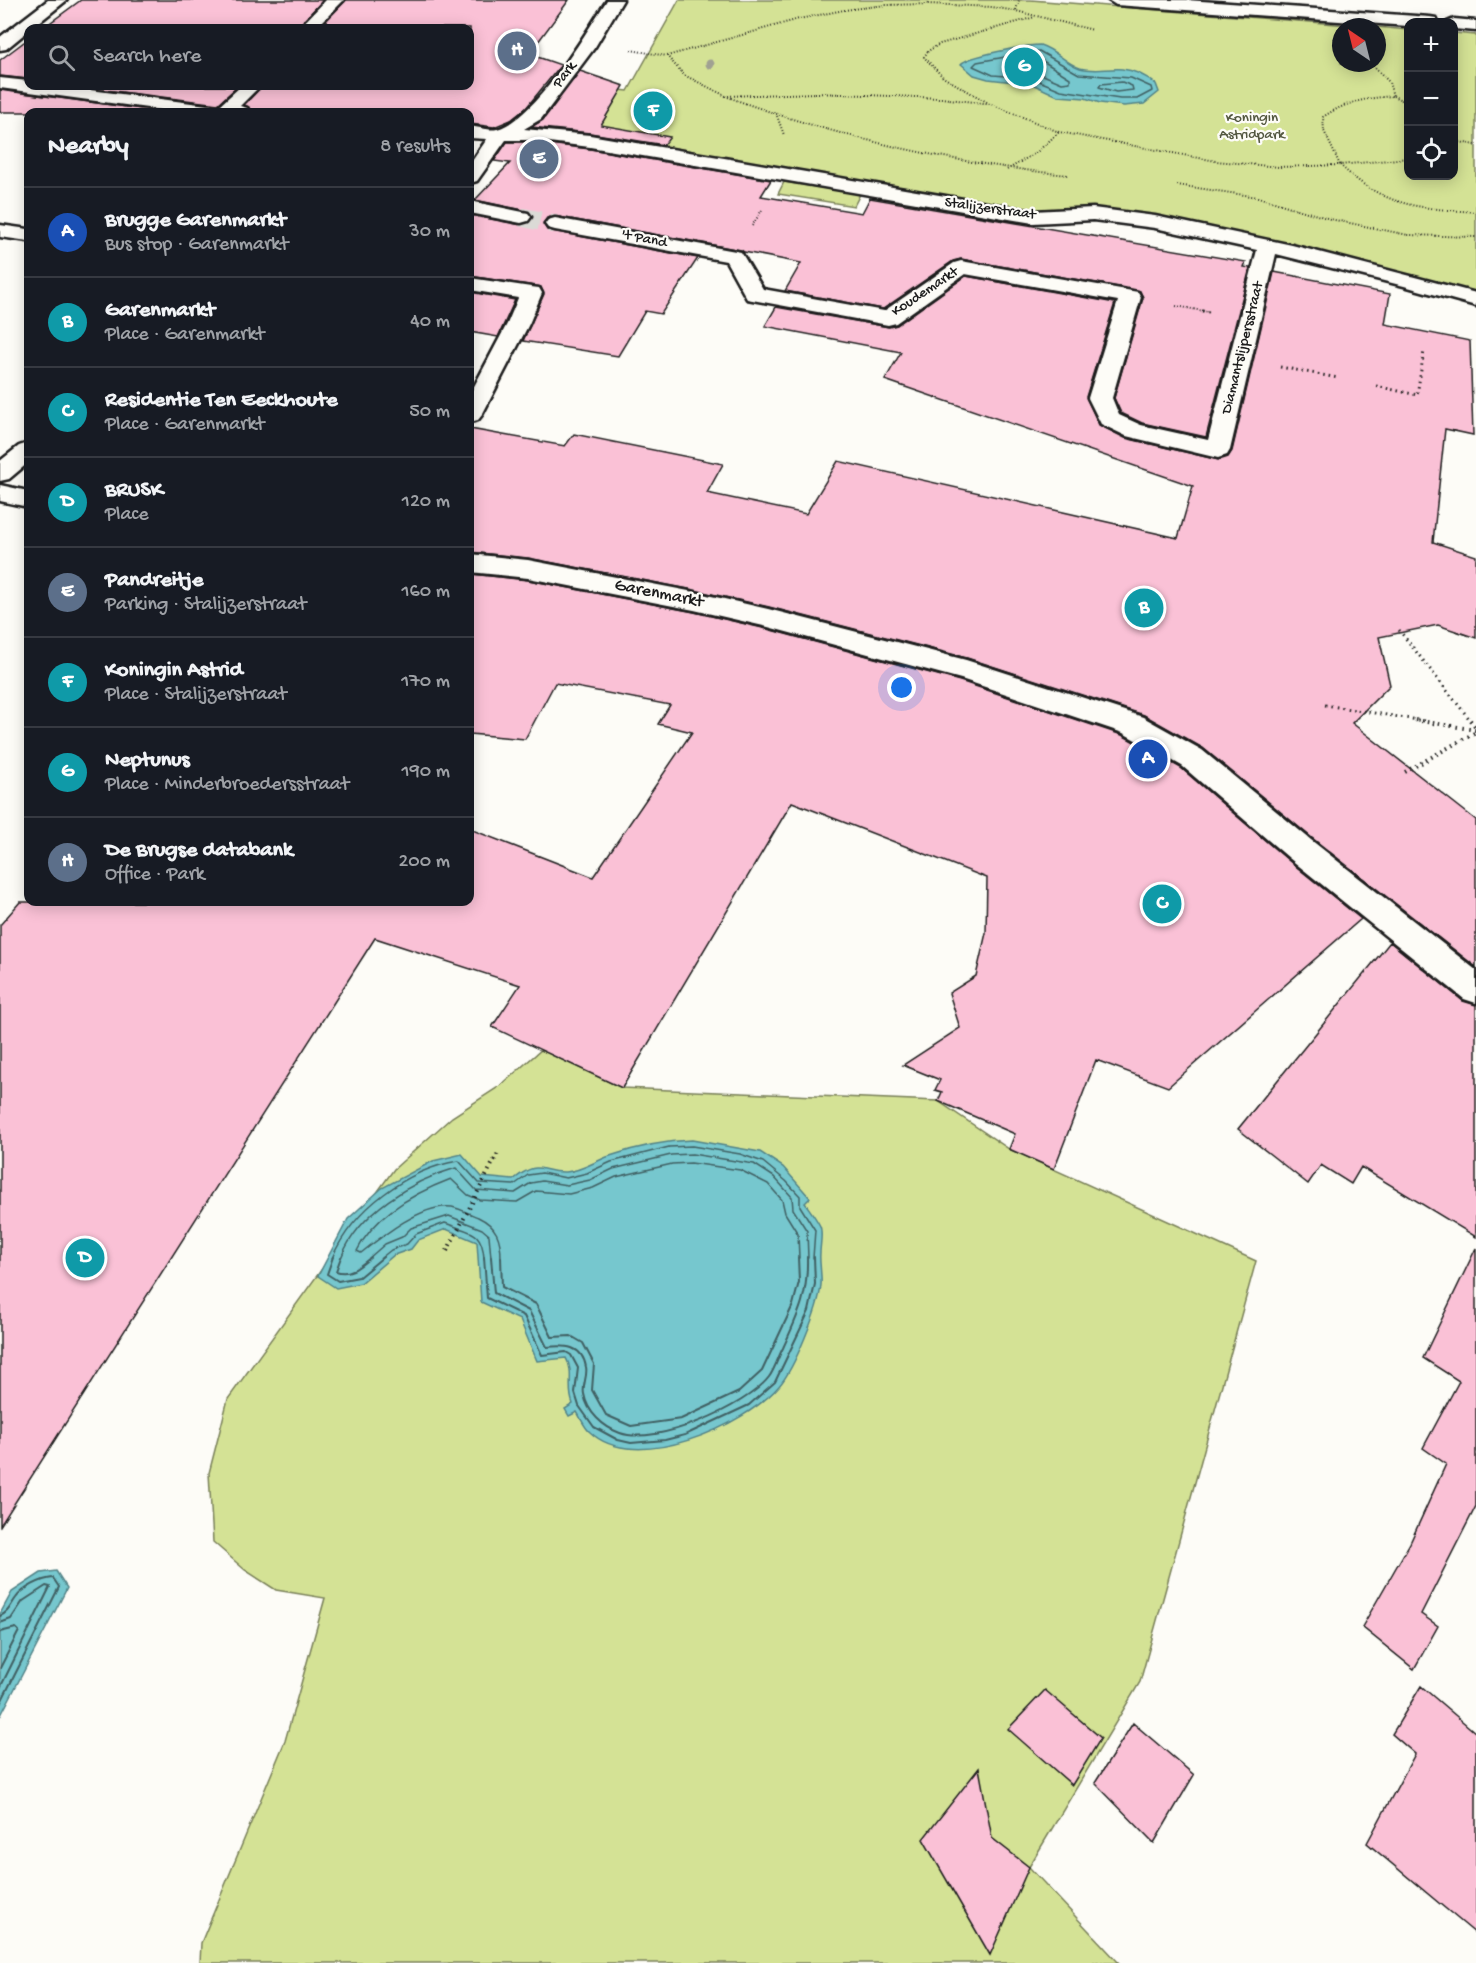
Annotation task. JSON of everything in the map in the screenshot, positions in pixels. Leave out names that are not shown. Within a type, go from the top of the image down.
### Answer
[{"type":"street","points":[[29,24],[59,0]]},
{"type":"street","points":[[311,24],[336,0]]},
{"type":"street","name":"Park","points":[[500,135],[534,114],[589,43],[615,0]]},
{"type":"street","points":[[1116,0],[1404,20]]},
{"type":"street","points":[[9,16],[34,20]]},
{"type":"street","points":[[1458,24],[1476,26]]},
{"type":"street","points":[[0,45],[24,27]]},
{"type":"street","points":[[0,83],[24,86]]},
{"type":"street","points":[[55,90],[197,108]]},
{"type":"street","points":[[232,108],[247,90]]},
{"type":"street","name":"Stalijzerstraat","points":[[474,132],[500,135],[532,134],[590,141],[1034,217],[1093,214],[1124,216],[1268,246],[1412,281],[1476,300]]},
{"type":"street","points":[[474,171],[500,135]]},
{"type":"street","points":[[474,208],[521,217]]},
{"type":"street","name":"'t Pand","points":[[555,224],[734,256],[755,294]]},
{"type":"street","points":[[0,231],[24,234]]},
{"type":"street","name":"Diamantslijpersstraat","points":[[1218,450],[1268,246]]},
{"type":"street","name":"Koudemarkt","points":[[755,294],[888,318],[962,267],[1130,297],[1100,398],[1109,419],[1134,431],[1218,450]]},
{"type":"street","points":[[474,285],[531,293],[518,324],[474,407]]},
{"type":"street","points":[[8,493],[24,459]]},
{"type":"street","name":"Garenmarkt","points":[[474,563],[528,569],[694,601],[966,670],[1132,725],[1192,758],[1300,849],[1476,989]]},
{"type":"path","points":[[1016,10],[1019,0]]},
{"type":"path","points":[[589,43],[667,56],[709,47],[805,18],[846,10],[942,5],[1016,10],[1035,17],[1093,30]]},
{"type":"path","points":[[1035,17],[940,44],[928,51],[924,57],[927,64],[946,79],[991,104],[1059,132],[1216,161],[1279,167],[1340,165],[1404,158]]},
{"type":"path","points":[[667,56],[684,75],[726,96],[816,93],[941,98],[991,104]]},
{"type":"path","points":[[1380,72],[1389,82],[1393,96]]},
{"type":"path","points":[[1404,101],[1393,96],[1364,98],[1340,104],[1323,117],[1324,131],[1340,165],[1356,182],[1382,198],[1416,207],[1476,212]]},
{"type":"path","points":[[982,209],[1007,170],[1037,152],[1059,132]]},
{"type":"path","points":[[1458,142],[1476,145]]},
{"type":"path","points":[[1376,386],[1418,395],[1424,351]]},
{"type":"path","points":[[1241,359],[1338,378]]},
{"type":"path","points":[[1399,630],[1476,730]]},
{"type":"path","points":[[1325,705],[1476,730]]},
{"type":"path","points":[[1405,772],[1476,730]]},
{"type":"path","points":[[447,1251],[498,1153]]},
{"type":"green space","name":"Koningin Astridpark","points":[[679,0],[1031,0],[1332,24],[1332,72],[1386,72],[1386,28],[1404,30],[1404,180],[1458,180],[1458,33],[1476,35],[1476,293],[1174,220],[1021,212],[574,135],[602,88],[628,91]]},
{"type":"green space","points":[[784,182],[860,194],[854,206],[778,194]]},
{"type":"green space","points":[[541,1050],[622,1088],[938,1101],[1009,1149],[1256,1261],[1140,1682],[1029,1867],[1119,1963],[200,1963],[201,1943],[285,1741],[325,1598],[276,1590],[245,1570],[213,1542],[209,1473],[228,1399],[394,1169],[452,1117],[500,1086]]},
{"type":"water","points":[[1040,45],[1080,68],[1122,69],[1136,72],[1156,84],[1159,92],[1144,104],[1124,106],[1100,103],[1085,98],[1058,96],[1032,84],[988,79],[974,75],[961,64],[985,54]]},
{"type":"water","points":[[692,1140],[760,1152],[783,1167],[810,1198],[805,1203],[820,1226],[821,1281],[816,1308],[805,1338],[792,1366],[779,1386],[763,1401],[741,1416],[689,1440],[661,1447],[634,1449],[610,1444],[590,1432],[577,1412],[569,1416],[565,1409],[573,1404],[570,1392],[570,1369],[566,1358],[537,1361],[520,1320],[481,1302],[477,1242],[446,1229],[418,1240],[411,1249],[394,1255],[361,1283],[336,1288],[318,1276],[348,1219],[382,1188],[433,1161],[462,1154],[482,1177],[513,1180],[522,1173],[535,1168],[557,1172],[572,1171],[630,1150],[661,1143]]},
{"type":"water","points":[[56,1571],[67,1588],[0,1717],[0,1614],[12,1592],[41,1573]]},
{"type":"building","points":[[81,0],[323,0],[301,24],[48,24]]},
{"type":"building","points":[[346,0],[569,0],[529,54],[561,65],[526,108],[511,120],[494,127],[474,124],[474,108],[249,108],[244,105],[258,90],[474,90],[474,24],[323,24]]},
{"type":"building","points":[[24,42],[24,79],[0,76],[0,60]]},
{"type":"building","points":[[580,71],[624,86],[601,125],[670,137],[664,145],[590,133],[531,127],[543,120]]},
{"type":"building","points":[[0,90],[134,108],[24,108],[24,112],[0,112]]},
{"type":"building","points":[[105,90],[234,90],[218,104]]},
{"type":"building","points":[[507,142],[532,142],[590,149],[771,180],[761,196],[862,213],[870,198],[1246,262],[1244,267],[1250,268],[1206,437],[1142,423],[1121,413],[1114,398],[1143,298],[1140,291],[961,259],[953,261],[883,309],[785,291],[801,263],[554,216],[547,218],[543,223],[547,230],[698,258],[661,314],[645,311],[618,356],[523,341],[544,294],[541,287],[474,277],[474,216],[521,225],[529,223],[533,217],[528,211],[475,200],[510,163],[494,161]]},
{"type":"building","points":[[1274,272],[1390,294],[1385,324],[1470,341],[1473,435],[1445,429],[1433,542],[1476,556],[1476,638],[1438,625],[1379,637],[1390,685],[1352,723],[1476,820],[1476,967],[1312,838],[1203,748],[1144,715],[967,658],[769,607],[528,558],[474,552],[474,430],[565,446],[574,434],[723,464],[707,493],[806,514],[838,461],[1178,538],[1193,486],[885,380],[901,352],[765,326],[776,307],[889,327],[897,325],[966,276],[1115,303],[1086,397],[1099,425],[1125,438],[1219,460],[1228,457],[1232,451]]},
{"type":"building","points":[[474,293],[515,300],[498,337],[474,333]]},
{"type":"building","points":[[474,574],[528,580],[694,612],[767,629],[960,681],[1122,735],[1181,768],[1361,919],[1168,1087],[1096,1060],[1054,1169],[1009,1149],[1015,1134],[938,1101],[942,1092],[935,1090],[940,1080],[903,1065],[960,1028],[949,993],[976,976],[986,933],[987,878],[792,802],[622,1088],[492,1027],[520,985],[375,938],[0,1526],[0,925],[20,902],[24,902],[24,906],[474,906],[474,831],[593,877],[692,732],[658,724],[670,705],[555,683],[525,739],[474,734]]},
{"type":"building","points":[[1390,942],[1463,1001],[1476,1005],[1476,1237],[1361,1167],[1351,1184],[1321,1165],[1308,1184],[1238,1129]]},
{"type":"building","points":[[1476,1248],[1476,1506],[1421,1614],[1438,1626],[1414,1669],[1362,1627],[1410,1543],[1446,1464],[1423,1448],[1459,1381],[1423,1358]]},
{"type":"building","points":[[1421,1686],[1476,1733],[1476,1934],[1367,1843],[1415,1754],[1392,1734]]},
{"type":"building","points":[[1045,1690],[1101,1738],[1072,1785],[1008,1729]]},
{"type":"building","points":[[1133,1723],[1194,1775],[1154,1843],[1095,1783]]},
{"type":"building","points":[[979,1768],[992,1838],[1029,1867],[990,1955],[923,1839]]},
{"type":"tunnel","points":[[521,217],[555,224]]},
{"type":"place","name":"De Brugse databank","points":[[517,51]]},
{"type":"place","name":"Neptunus","points":[[1024,67]]},
{"type":"place","name":"Koningin Astrid","points":[[653,111]]},
{"type":"place","name":"Pandreitje","points":[[539,159]]},
{"type":"place","name":"Garenmarkt","points":[[1144,608]]},
{"type":"place","name":"Brugge Garenmarkt","points":[[1148,759]]},
{"type":"place","name":"Residentie Ten Eeckhoute","points":[[1162,904]]},
{"type":"place","name":"BRUSK","points":[[85,1258]]}]
